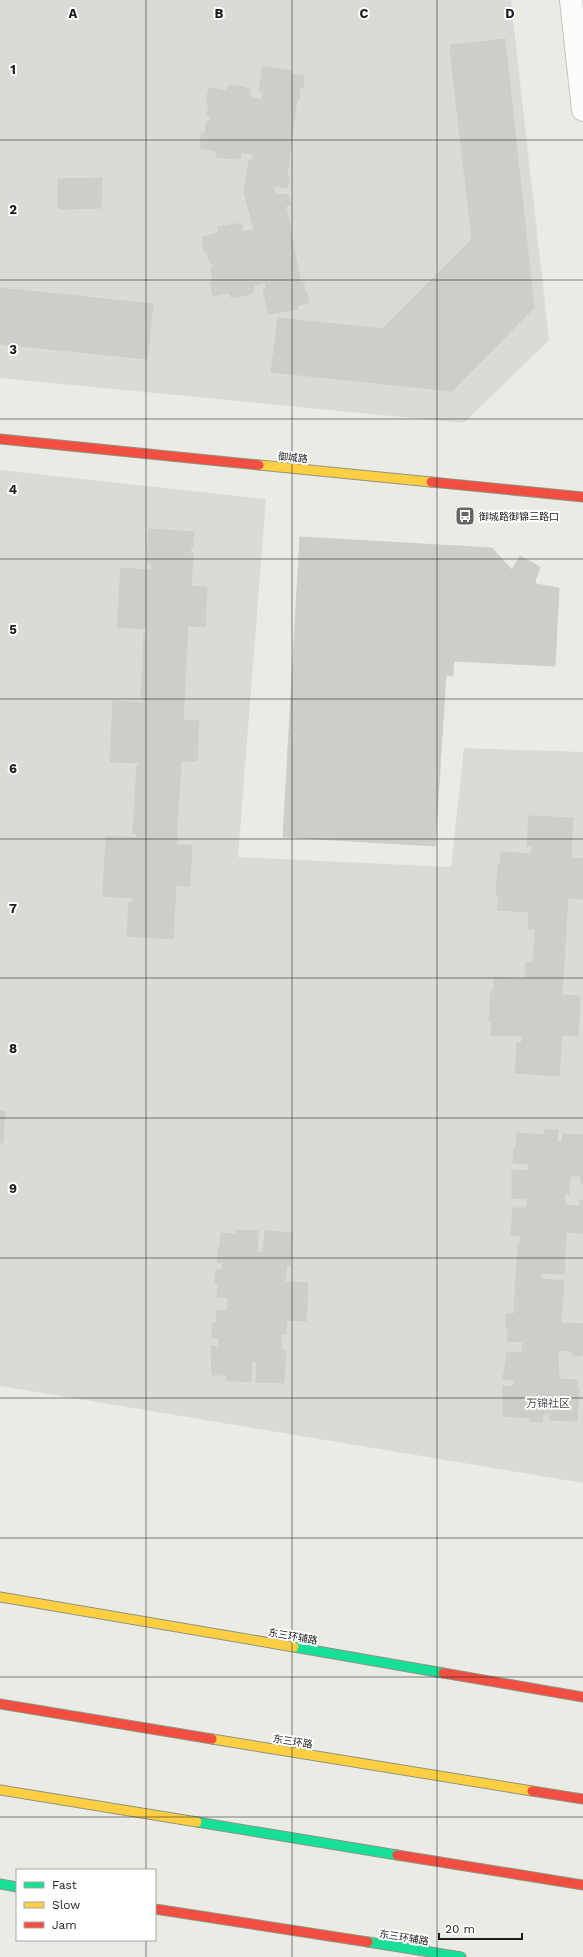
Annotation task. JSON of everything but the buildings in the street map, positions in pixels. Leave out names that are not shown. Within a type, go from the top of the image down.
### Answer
[{"type":"main road","name":"御城路","points":[[0,439],[583,497]]},
{"type":"main road","name":"东三环辅路","points":[[0,1597],[583,1697]]},
{"type":"main road","name":"东三环路","points":[[0,1704],[583,1799]]},
{"type":"main road","points":[[0,1790],[583,1885]]},
{"type":"main road","points":[[0,1884],[16,1887]]},
{"type":"main road","name":"东三环辅路","points":[[156,1909],[460,1957]]},
{"type":"street","points":[[571,0],[583,110]]},
{"type":"shaded area","points":[[0,0],[511,0],[549,340],[464,423],[0,378]]},
{"type":"shaded area","points":[[0,470],[266,499],[238,857],[451,867],[464,748],[583,752],[583,1483],[0,1386]]},
{"type":"traffic: fast","points":[[294,1647],[443,1673]]},
{"type":"traffic: fast","points":[[197,1822],[397,1855]]},
{"type":"traffic: fast","points":[[0,1884],[16,1887]]},
{"type":"traffic: fast","points":[[368,1942],[461,1957]]},
{"type":"traffic: slow","points":[[259,465],[431,482]]},
{"type":"traffic: slow","points":[[0,1597],[294,1647]]},
{"type":"traffic: slow","points":[[212,1739],[532,1791]]},
{"type":"traffic: slow","points":[[0,1790],[197,1822]]},
{"type":"traffic: jam","points":[[0,439],[259,465]]},
{"type":"traffic: jam","points":[[431,482],[583,497]]},
{"type":"traffic: jam","points":[[443,1673],[583,1697]]},
{"type":"traffic: jam","points":[[0,1704],[212,1739]]},
{"type":"traffic: jam","points":[[532,1791],[583,1799]]},
{"type":"traffic: jam","points":[[397,1855],[583,1885]]},
{"type":"traffic: jam","points":[[156,1909],[368,1942]]},
{"type":"place","name":"御城路御锦三路口","points":[[465,516]]},
{"type":"district","name":"万锦社区","points":[[548,1403]]}]
